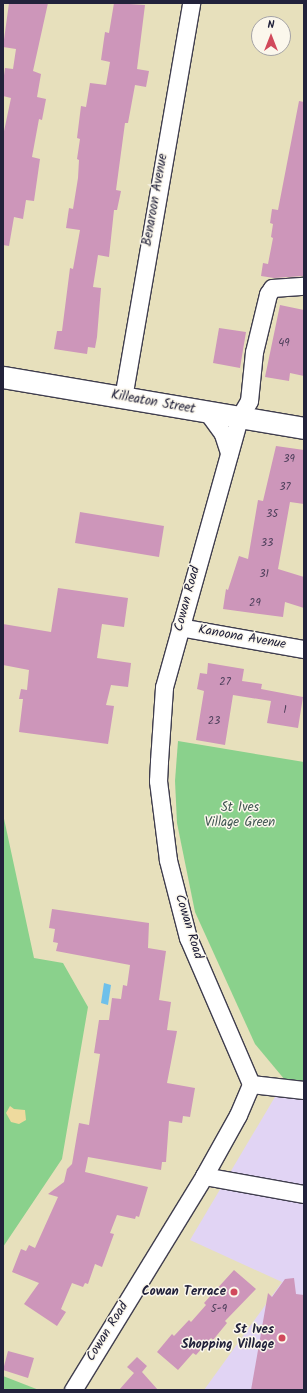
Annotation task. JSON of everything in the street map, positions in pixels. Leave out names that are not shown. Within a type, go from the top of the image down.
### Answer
[{"type":"main road","name":"Killeaton Street","points":[[3,377],[208,413],[304,428]]},
{"type":"street","name":"Benaroon Avenue","points":[[123,398],[191,3]]},
{"type":"street","name":"Cowan Road","points":[[73,1390],[204,1176],[238,1115],[251,1084],[188,938],[168,860],[158,782],[159,761],[164,687],[239,418],[249,400],[254,352],[268,294],[272,288],[304,286]]},
{"type":"street","points":[[208,413],[223,434],[229,453]]},
{"type":"street","name":"Kanoona Avenue","points":[[180,628],[304,649]]},
{"type":"street","points":[[251,1084],[304,1090]]},
{"type":"street","points":[[204,1176],[304,1194]]},
{"type":"shaded area","points":[[285,1080],[304,1083],[304,1390],[204,1390],[282,1282],[190,1240]]},
{"type":"green space","name":"St Ives Village Green","points":[[178,741],[304,762],[304,1083],[285,1080],[255,1044],[195,912],[177,823],[175,781]]},
{"type":"green space","points":[[3,814],[34,958],[63,963],[88,1007],[62,1159],[3,1247]]},
{"type":"green space","points":[[3,1376],[39,1390],[3,1390]]},
{"type":"sand","points":[[10,1106],[14,1109],[25,1110],[26,1120],[19,1124],[11,1122],[6,1113]]},
{"type":"water","points":[[104,983],[111,985],[108,1005],[101,1003]]},
{"type":"building","points":[[9,3],[48,3],[33,71],[41,74],[37,97],[46,99],[42,120],[39,119],[32,157],[40,159],[34,201],[26,200],[23,219],[14,217],[9,246],[3,245],[3,136],[11,98],[3,96],[3,83],[5,68],[13,69],[16,49],[3,47]]},
{"type":"building","points":[[114,3],[145,5],[137,69],[149,71],[146,87],[135,85],[128,123],[125,123],[116,190],[121,191],[117,210],[114,210],[109,257],[98,255],[93,287],[101,288],[97,337],[95,348],[88,347],[87,354],[54,349],[57,331],[62,331],[70,268],[73,269],[80,230],[66,228],[69,208],[73,209],[78,178],[79,160],[77,159],[80,139],[77,138],[81,106],[86,107],[90,83],[106,85],[110,62],[101,60],[105,32],[109,33]]},
{"type":"building","points":[[299,101],[304,102],[304,276],[274,278],[261,276],[263,263],[268,264],[273,238],[271,237],[273,224],[270,223],[272,209],[278,210]]},
{"type":"building","points":[[280,305],[304,310],[304,376],[290,373],[289,381],[265,377]]},
{"type":"building","points":[[219,328],[246,332],[240,368],[213,363]]},
{"type":"building","points":[[276,446],[304,450],[304,504],[290,502],[278,569],[304,577],[304,608],[285,602],[283,617],[223,609],[226,589],[228,590],[239,556],[248,559],[258,500],[263,501]]},
{"type":"building","points":[[80,512],[164,526],[159,557],[75,543]]},
{"type":"building","points":[[58,588],[128,598],[124,627],[102,624],[97,658],[131,663],[128,687],[111,685],[106,705],[114,706],[108,744],[19,732],[23,699],[19,699],[21,689],[27,690],[29,670],[3,665],[3,624],[51,632]]},
{"type":"building","points":[[208,663],[244,669],[242,681],[262,684],[261,689],[303,697],[298,728],[267,723],[271,701],[233,695],[225,745],[196,740],[204,691],[197,689],[200,673],[207,674]]},
{"type":"building","points":[[52,909],[149,923],[148,948],[166,951],[159,1000],[171,1002],[167,1030],[177,1031],[167,1083],[195,1088],[190,1117],[183,1116],[182,1123],[169,1121],[166,1162],[162,1162],[161,1170],[88,1157],[85,1172],[148,1187],[139,1217],[136,1216],[135,1219],[117,1215],[110,1233],[114,1234],[102,1267],[95,1264],[88,1284],[85,1283],[83,1287],[72,1283],[61,1309],[66,1312],[57,1326],[24,1304],[39,1283],[12,1272],[21,1249],[26,1251],[29,1245],[35,1248],[58,1197],[48,1194],[64,1182],[67,1169],[72,1164],[79,1123],[89,1125],[100,1054],[94,1053],[99,1020],[109,1020],[112,998],[121,999],[123,985],[127,986],[130,965],[56,951],[58,943],[53,942],[55,929],[49,928]]},
{"type":"building","points":[[234,1270],[256,1289],[225,1321],[227,1323],[213,1340],[211,1338],[196,1355],[193,1353],[178,1370],[157,1352],[172,1334],[174,1336],[189,1320],[191,1322],[206,1305],[204,1303]]},
{"type":"building","name":"St Ives Shopping Village","points":[[294,1278],[296,1294],[304,1295],[304,1390],[251,1390],[268,1293],[272,1297],[285,1279]]},
{"type":"building","points":[[8,1351],[34,1358],[28,1378],[3,1370]]},
{"type":"building","points":[[137,1357],[147,1366],[142,1372],[158,1390],[119,1390],[134,1373],[127,1367]]},
{"type":"place","name":"Cowan Terrace","points":[[234,1292]]},
{"type":"place","name":"St Ives Shopping Village","points":[[282,1338]]}]
